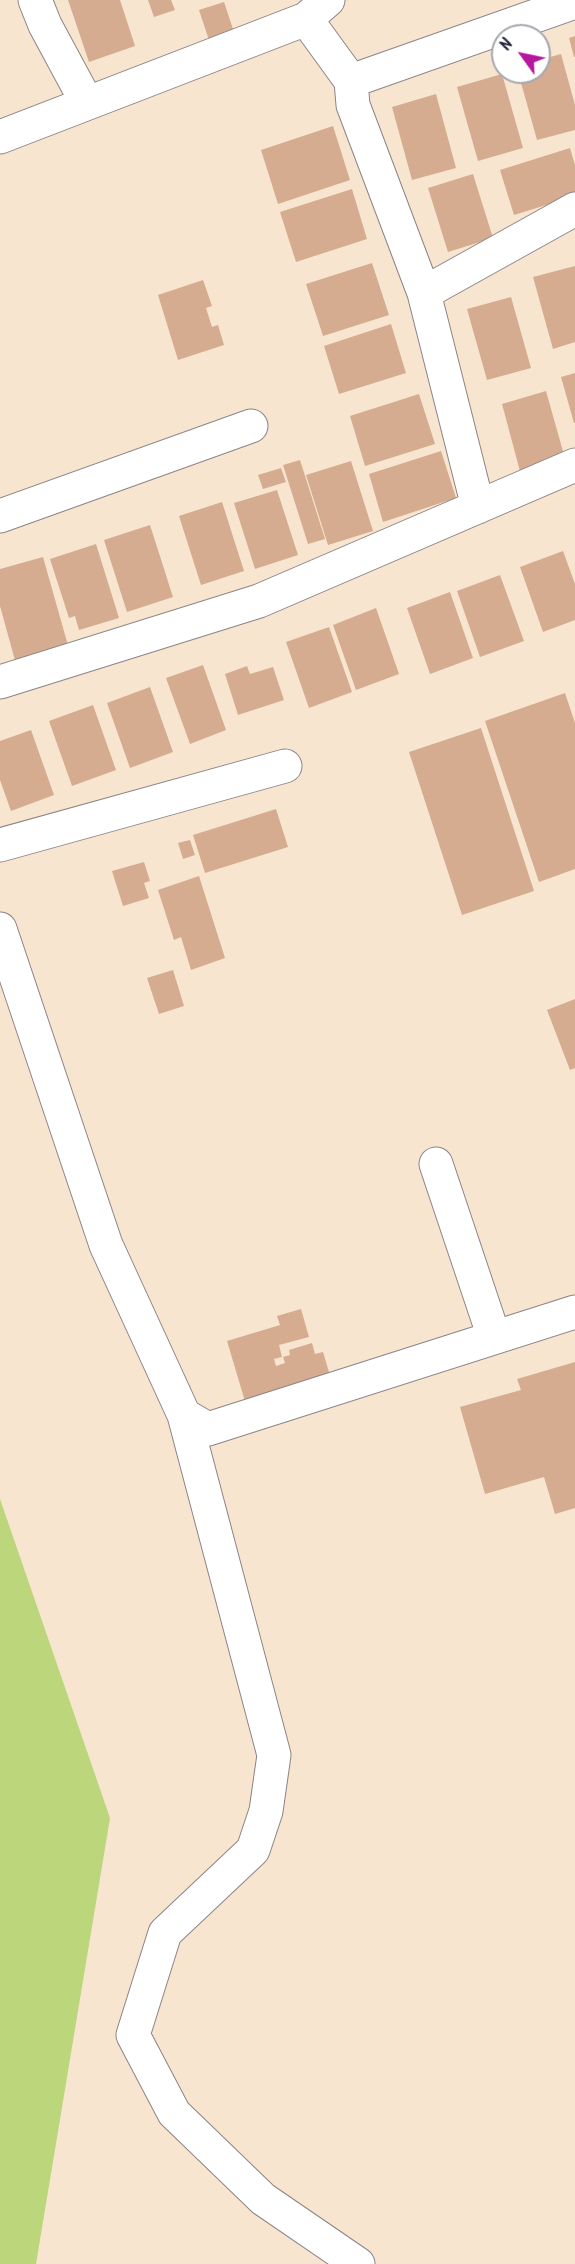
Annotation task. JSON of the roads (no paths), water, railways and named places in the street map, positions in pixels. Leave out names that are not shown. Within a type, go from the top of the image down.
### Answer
[{"type":"street","points":[[35,0],[45,25],[87,103]]},
{"type":"street","points":[[351,81],[575,2]]},
{"type":"street","points":[[0,137],[317,9],[351,81],[353,105],[424,293],[478,507]]},
{"type":"street","points":[[424,293],[575,209]]},
{"type":"street","points":[[0,516],[251,426]]},
{"type":"street","points":[[0,682],[259,601],[575,465]]},
{"type":"street","points":[[0,845],[285,766]]},
{"type":"street","points":[[0,929],[106,1245],[184,1415],[274,1755],[266,1811],[253,1850],[165,1933],[133,2035],[174,2113],[263,2199],[358,2264]]},
{"type":"street","points":[[436,1164],[494,1337]]},
{"type":"street","points":[[184,1415],[208,1429],[575,1312]]}]
